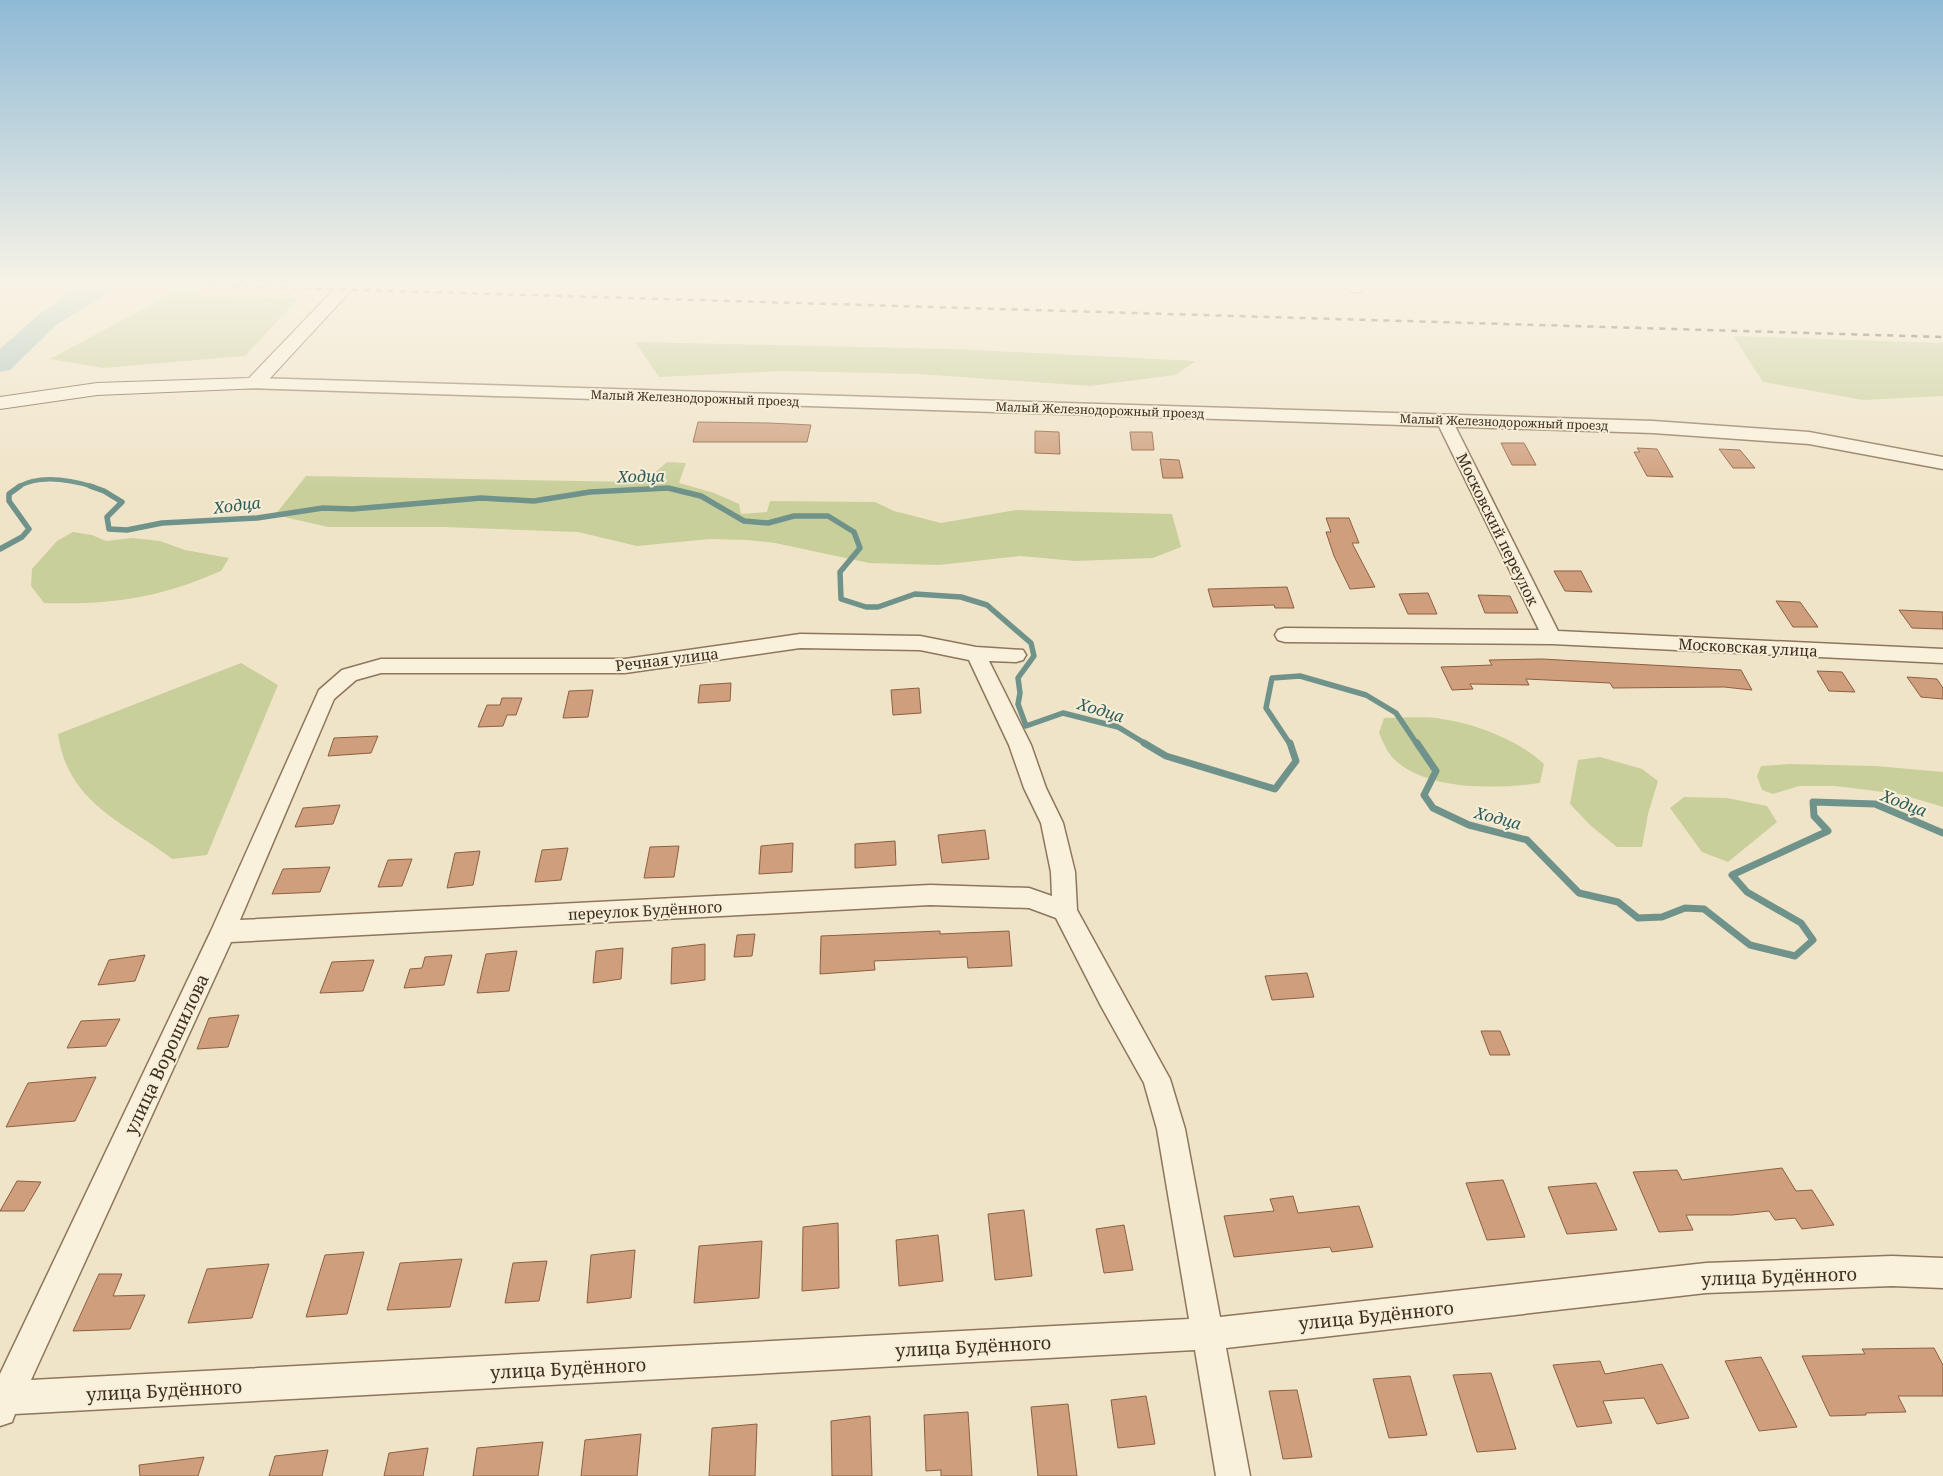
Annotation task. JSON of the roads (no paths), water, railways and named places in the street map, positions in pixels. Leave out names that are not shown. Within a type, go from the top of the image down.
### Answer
[{"type":"main road","points":[[0,403],[52,394],[136,386],[254,384],[285,352]]},
{"type":"street","name":"Малый Железнодорожный проезд","points":[[254,384],[1653,427],[1809,438],[1943,463]]},
{"type":"street","name":"Московский переулок","points":[[1444,420],[1552,638]]},
{"type":"street","name":"Московская улица","points":[[1285,635],[1552,638],[1943,656]]},
{"type":"street","name":"Речная улица","points":[[326,695],[349,675],[381,666],[625,666],[800,642],[920,643],[976,654],[1016,655]]},
{"type":"street","points":[[976,654],[1020,745],[1035,788],[1052,823],[1063,872],[1065,912],[1110,998],[1156,1079],[1171,1129],[1233,1476]]},
{"type":"street","name":"улица Ворошилова","points":[[2,1402],[223,932],[326,695]]},
{"type":"street","name":"переулок Будённого","points":[[223,932],[930,896],[1029,898],[1065,912]]},
{"type":"street","name":"улица Будённого","points":[[2,1402],[1207,1334],[1706,1278],[1892,1271],[1943,1273]]},
{"type":"waterway","points":[[0,364],[13,352]]},
{"type":"waterway","name":"Ходца","points":[[20,486],[36,481],[56,479],[94,487]]},
{"type":"waterway","name":"Ходца","points":[[0,549],[22,537],[29,529],[9,501],[9,494],[20,486]]},
{"type":"waterway","name":"Ходца","points":[[90,486],[104,491],[122,502],[107,517],[109,529],[127,530],[162,523],[257,518],[323,508],[353,509],[481,498],[534,501],[590,492],[668,488],[701,496],[744,521],[768,523],[794,516],[828,516],[854,532],[860,548],[840,572],[841,599],[866,607],[878,607],[915,594],[961,597],[987,605],[1031,643],[1034,656],[1018,678],[1020,693],[1018,704],[1026,726],[1063,713],[1118,727],[1146,744]]},
{"type":"waterway","name":"Ходца","points":[[1290,744],[1266,708],[1272,678],[1300,676],[1366,695],[1396,713],[1417,744]]},
{"type":"waterway","name":"Ходца","points":[[1144,743],[1166,756],[1275,789],[1296,761],[1290,743]]},
{"type":"waterway","name":"Ходца","points":[[1417,743],[1436,771],[1424,795],[1433,808],[1469,825],[1527,840],[1579,893],[1618,902],[1638,918],[1662,917],[1685,908],[1704,909],[1750,945],[1795,956],[1813,940],[1801,923],[1747,892],[1732,875],[1828,831],[1814,816],[1813,802],[1875,804],[1943,833]]}]
